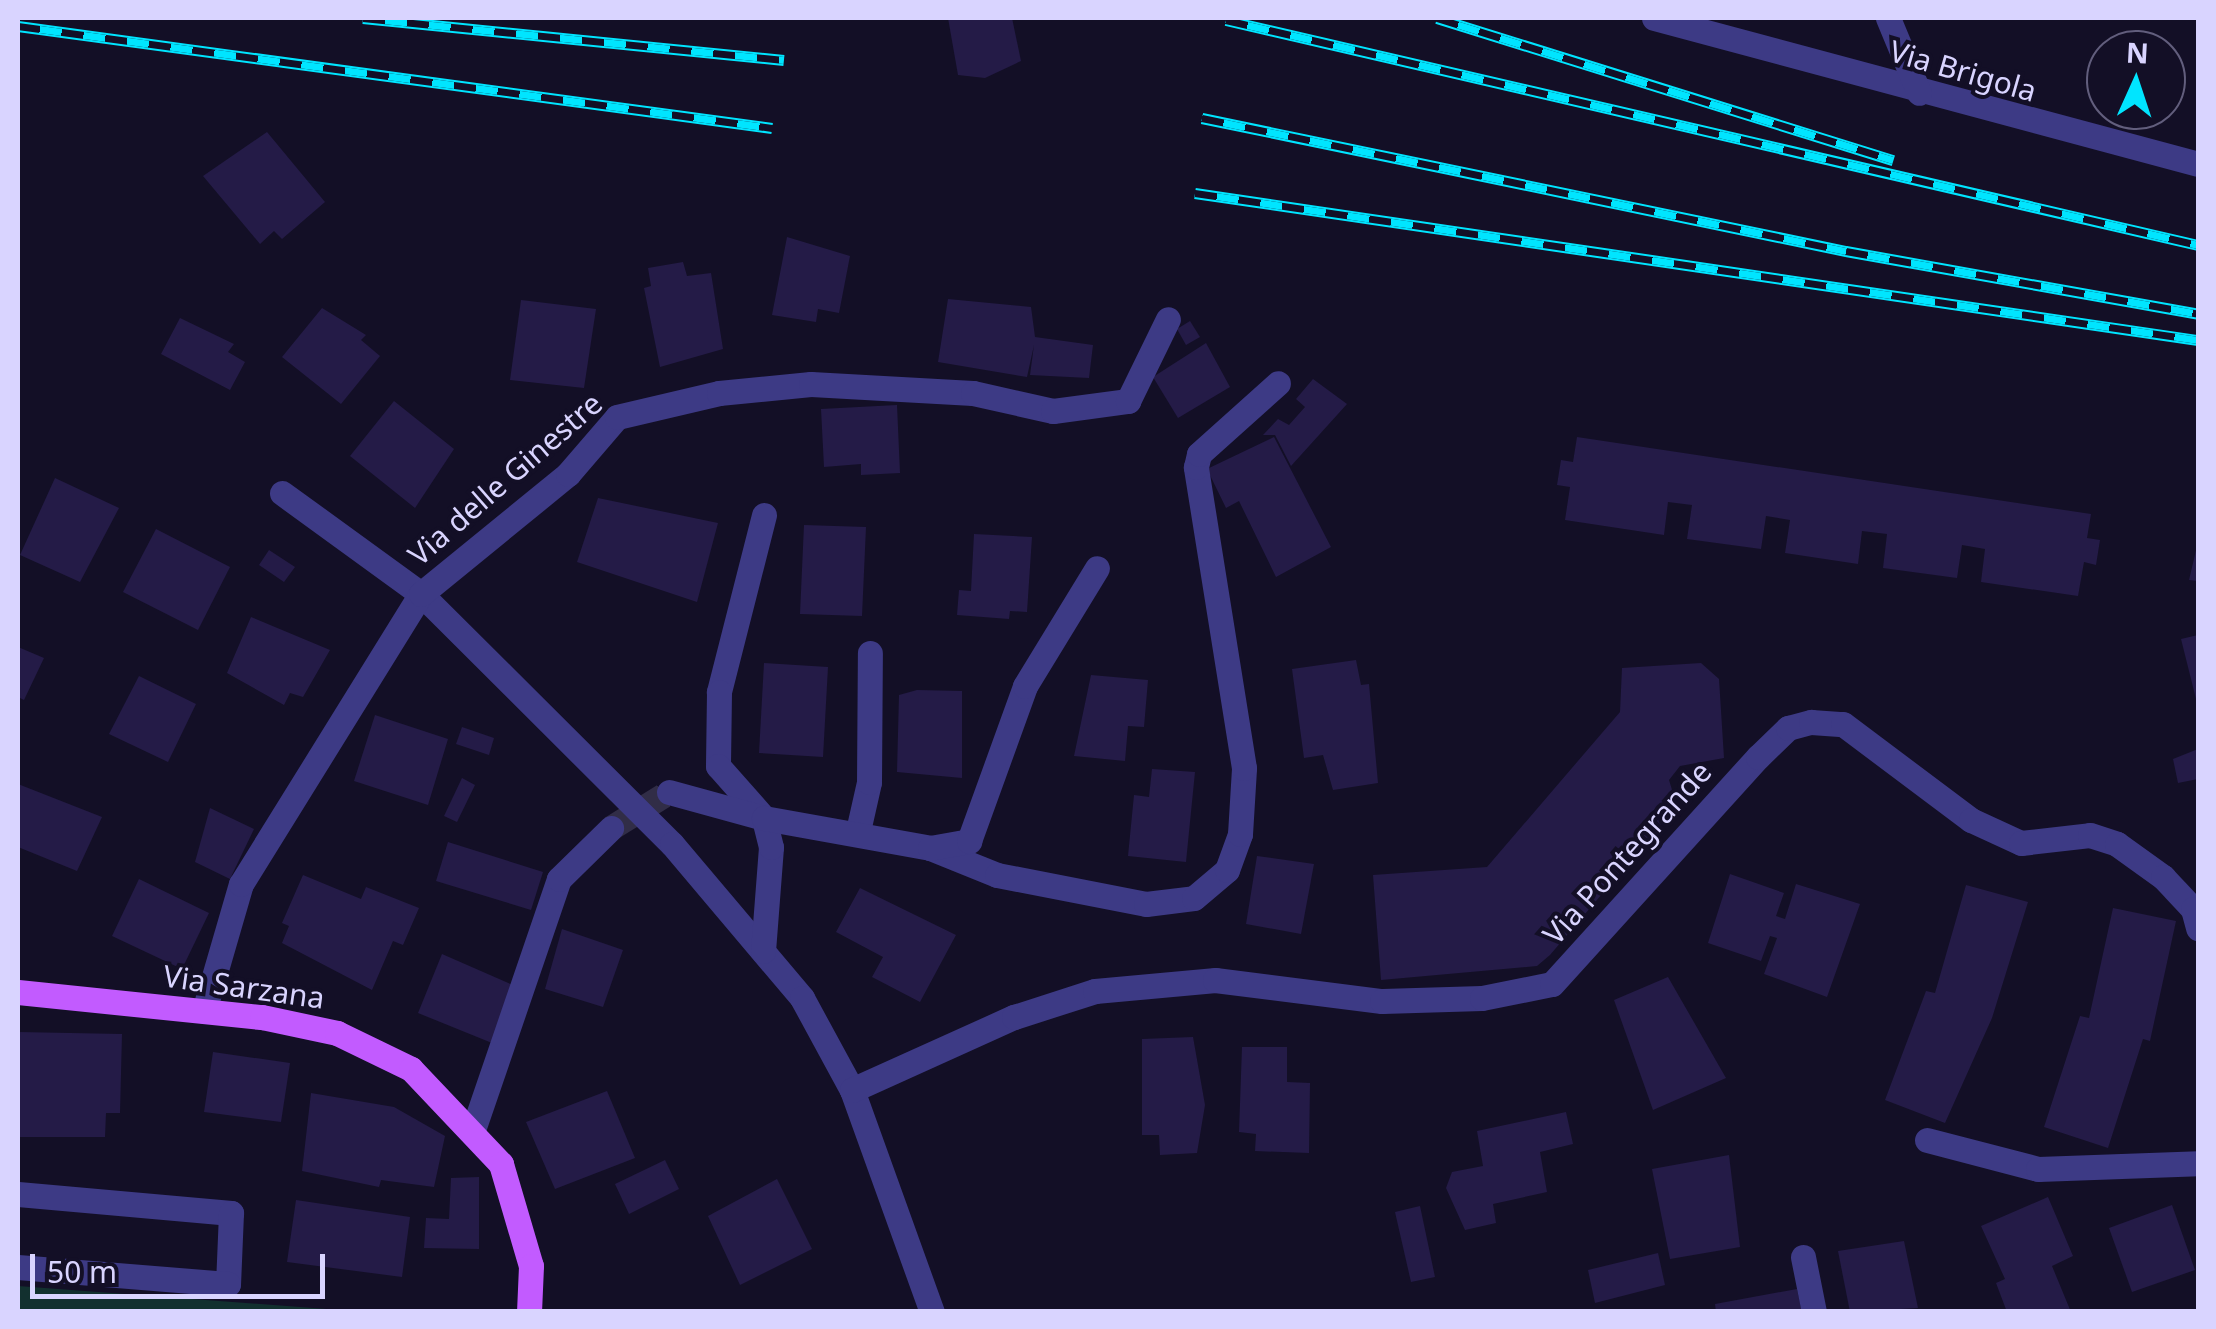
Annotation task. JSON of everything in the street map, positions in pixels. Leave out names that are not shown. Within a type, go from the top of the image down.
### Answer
[{"type":"main road","name":"Via Sarzana","points":[[18,992],[204,1011],[337,1033],[411,1069],[502,1164],[520,1214],[529,1312]]},
{"type":"street","name":"Via Brigola","points":[[1654,18],[1919,94],[2198,164]]},
{"type":"street","points":[[1888,18],[1919,94]]},
{"type":"street","name":"Via delle Ginestre","points":[[204,1011],[241,884],[422,594],[568,474],[616,417],[719,392],[811,384],[973,393],[1052,412],[1128,401],[1168,319]]},
{"type":"street","points":[[668,792],[764,818],[858,831],[930,848],[997,875],[1146,904],[1194,898],[1228,870],[1240,834],[1244,768],[1196,467],[1199,454],[1240,425],[1278,383]]},
{"type":"street","points":[[282,493],[422,594],[645,816],[802,998],[852,1090],[932,1312]]},
{"type":"street","points":[[764,516],[719,692],[718,766],[764,818],[771,847],[764,951]]},
{"type":"street","points":[[930,848],[969,841],[1025,686],[1097,568]]},
{"type":"street","points":[[858,831],[869,782],[870,652]]},
{"type":"street","name":"Via Pontegrande","points":[[852,1090],[1014,1018],[1095,991],[1215,980],[1382,1001],[1482,998],[1552,984],[1758,757],[1788,728],[1810,722],[1842,724],[1971,820],[2021,843],[2090,835],[2117,844],[2163,877],[2193,909],[2198,928]]},
{"type":"street","points":[[472,1130],[559,879],[612,828]]},
{"type":"street","points":[[1927,1140],[2038,1169],[2198,1163]]},
{"type":"street","points":[[18,1194],[230,1213],[228,1284],[18,1267]]},
{"type":"street","points":[[1803,1256],[1814,1312]]},
{"type":"green space","points":[[18,1286],[353,1311],[18,1311]]},
{"type":"building","points":[[948,18],[1012,18],[1021,61],[985,78],[958,75]]},
{"type":"building","points":[[267,132],[325,202],[282,239],[274,231],[260,244],[203,176]]},
{"type":"building","points":[[787,237],[850,256],[839,313],[818,309],[816,322],[772,315]]},
{"type":"building","points":[[683,262],[687,276],[711,273],[723,349],[660,367],[644,288],[651,286],[648,268]]},
{"type":"building","points":[[948,299],[1031,307],[1035,337],[1093,345],[1089,378],[1030,375],[1034,345],[1027,377],[938,362]]},
{"type":"building","points":[[521,300],[596,309],[584,388],[510,380]]},
{"type":"building","points":[[322,308],[366,335],[361,340],[380,356],[341,404],[282,357]]},
{"type":"building","points":[[180,318],[234,344],[228,352],[245,362],[230,390],[161,354]]},
{"type":"building","points":[[1190,321],[1200,337],[1186,345],[1177,329]]},
{"type":"building","points":[[1206,343],[1230,387],[1178,418],[1153,377]]},
{"type":"building","points":[[1313,379],[1347,404],[1291,466],[1275,435],[1263,435],[1278,419],[1289,425],[1305,407],[1296,399]]},
{"type":"building","points":[[394,401],[454,449],[415,508],[350,456]]},
{"type":"building","points":[[897,405],[900,473],[861,475],[861,464],[824,467],[821,409]]},
{"type":"building","points":[[1274,437],[1331,547],[1276,577],[1239,501],[1226,508],[1207,469]]},
{"type":"building","points":[[1577,437],[2091,514],[2087,538],[2100,540],[2096,565],[2084,562],[2078,596],[1981,582],[1985,549],[1962,545],[1957,578],[1883,568],[1887,534],[1862,531],[1858,564],[1785,553],[1790,520],[1766,516],[1761,549],[1687,539],[1692,505],[1668,502],[1664,535],[1565,520],[1570,487],[1557,485],[1561,460],[1573,462]]},
{"type":"building","points":[[55,478],[119,508],[80,582],[20,555]]},
{"type":"building","points":[[598,498],[718,523],[697,602],[577,562]]},
{"type":"building","points":[[804,525],[866,527],[862,616],[800,614]]},
{"type":"building","points":[[156,529],[230,567],[198,630],[123,592]]},
{"type":"building","points":[[974,534],[1032,537],[1027,612],[1010,611],[1009,619],[957,615],[959,590],[971,591]]},
{"type":"building","points":[[2198,542],[2198,581],[2189,580]]},
{"type":"building","points":[[269,550],[295,567],[284,582],[259,565]]},
{"type":"building","points":[[251,617],[330,650],[303,697],[290,693],[284,705],[227,673]]},
{"type":"building","points":[[2198,635],[2198,703],[2197,703],[2181,639]]},
{"type":"building","points":[[18,647],[44,658],[24,700],[18,697]]},
{"type":"building","points":[[1356,660],[1361,685],[1369,684],[1378,783],[1333,790],[1323,755],[1304,758],[1292,669]]},
{"type":"building","points":[[764,663],[828,667],[823,757],[759,753]]},
{"type":"building","points":[[1701,663],[1719,679],[1724,758],[1680,766],[1669,780],[1677,806],[1550,955],[1537,966],[1381,980],[1373,875],[1487,867],[1620,712],[1622,668]]},
{"type":"building","points":[[1091,675],[1148,680],[1144,727],[1128,726],[1125,761],[1074,756]]},
{"type":"building","points":[[139,676],[196,704],[168,762],[109,734]]},
{"type":"building","points":[[917,690],[962,691],[962,778],[897,772],[899,695]]},
{"type":"building","points":[[375,715],[448,739],[428,805],[354,781]]},
{"type":"building","points":[[462,727],[494,738],[489,755],[456,744]]},
{"type":"building","points":[[2198,749],[2198,779],[2178,783],[2173,759]]},
{"type":"building","points":[[1152,769],[1195,772],[1186,862],[1128,856],[1134,795],[1149,797]]},
{"type":"building","points":[[462,778],[475,785],[457,822],[444,816]]},
{"type":"building","points":[[18,784],[102,817],[77,871],[18,847]]},
{"type":"building","points":[[210,808],[254,829],[230,879],[195,862]]},
{"type":"building","points":[[448,842],[543,872],[531,910],[436,881]]},
{"type":"building","points":[[1257,856],[1314,864],[1301,934],[1246,924]]},
{"type":"building","points":[[1730,874],[1784,893],[1776,916],[1785,919],[1796,884],[1860,904],[1827,997],[1764,974],[1777,938],[1770,936],[1761,961],[1708,943]]},
{"type":"building","points":[[303,875],[361,899],[366,887],[419,908],[403,945],[393,941],[372,990],[282,943],[289,926],[282,923]]},
{"type":"building","points":[[139,879],[209,913],[182,969],[112,936]]},
{"type":"building","points":[[1966,885],[2028,902],[1992,1018],[1945,1123],[1885,1100],[1926,991],[1935,993]]},
{"type":"building","points":[[860,888],[956,935],[920,1002],[872,977],[883,957],[836,932]]},
{"type":"building","points":[[2113,908],[2176,921],[2150,1041],[2143,1039],[2108,1148],[2044,1127],[2080,1016],[2089,1018]]},
{"type":"building","points":[[562,929],[623,950],[603,1007],[545,989]]},
{"type":"building","points":[[442,954],[515,986],[492,1043],[418,1013]]},
{"type":"building","points":[[1668,977],[1726,1078],[1653,1110],[1614,1000]]},
{"type":"building","points":[[18,1032],[122,1034],[120,1113],[106,1113],[105,1137],[18,1137]]},
{"type":"building","points":[[1193,1037],[1205,1105],[1197,1153],[1160,1155],[1159,1135],[1142,1135],[1142,1039]]},
{"type":"building","points":[[1242,1047],[1287,1047],[1287,1082],[1310,1083],[1309,1153],[1255,1151],[1256,1134],[1239,1132]]},
{"type":"building","points":[[213,1052],[290,1063],[281,1122],[204,1112]]},
{"type":"building","points":[[607,1091],[635,1158],[555,1189],[526,1122]]},
{"type":"building","points":[[311,1093],[394,1107],[445,1136],[434,1187],[381,1180],[379,1187],[302,1171]]},
{"type":"building","points":[[1566,1112],[1573,1144],[1540,1152],[1547,1192],[1493,1204],[1496,1223],[1465,1230],[1446,1188],[1452,1172],[1483,1166],[1477,1131]]},
{"type":"building","points":[[1729,1155],[1740,1247],[1670,1259],[1652,1169]]},
{"type":"building","points":[[665,1160],[679,1189],[629,1214],[615,1184]]},
{"type":"building","points":[[479,1177],[479,1249],[424,1248],[426,1218],[449,1219],[451,1178]]},
{"type":"building","points":[[777,1179],[812,1249],[740,1285],[708,1216]]},
{"type":"building","points":[[2048,1197],[2073,1256],[2052,1266],[2071,1312],[2007,1312],[1996,1283],[2005,1279],[1981,1226]]},
{"type":"building","points":[[296,1200],[410,1217],[402,1277],[287,1262]]},
{"type":"building","points":[[2172,1205],[2195,1270],[2132,1292],[2109,1228]]},
{"type":"building","points":[[1420,1206],[1435,1277],[1411,1282],[1395,1212]]},
{"type":"building","points":[[1904,1241],[1918,1308],[1850,1312],[1838,1251]]},
{"type":"building","points":[[1658,1253],[1665,1285],[1595,1303],[1588,1270]]},
{"type":"building","points":[[1797,1289],[1802,1312],[1716,1312],[1715,1304]]},
{"type":"tunnel","points":[[611,828],[669,792]]},
{"type":"railway","points":[[363,18],[784,60]]},
{"type":"railway","points":[[1437,18],[1893,160]]},
{"type":"railway","points":[[1226,20],[2198,245]]},
{"type":"railway","points":[[18,26],[772,128]]},
{"type":"railway","points":[[1202,118],[1846,251],[2198,314]]},
{"type":"railway","points":[[1195,193],[2198,340]]}]
